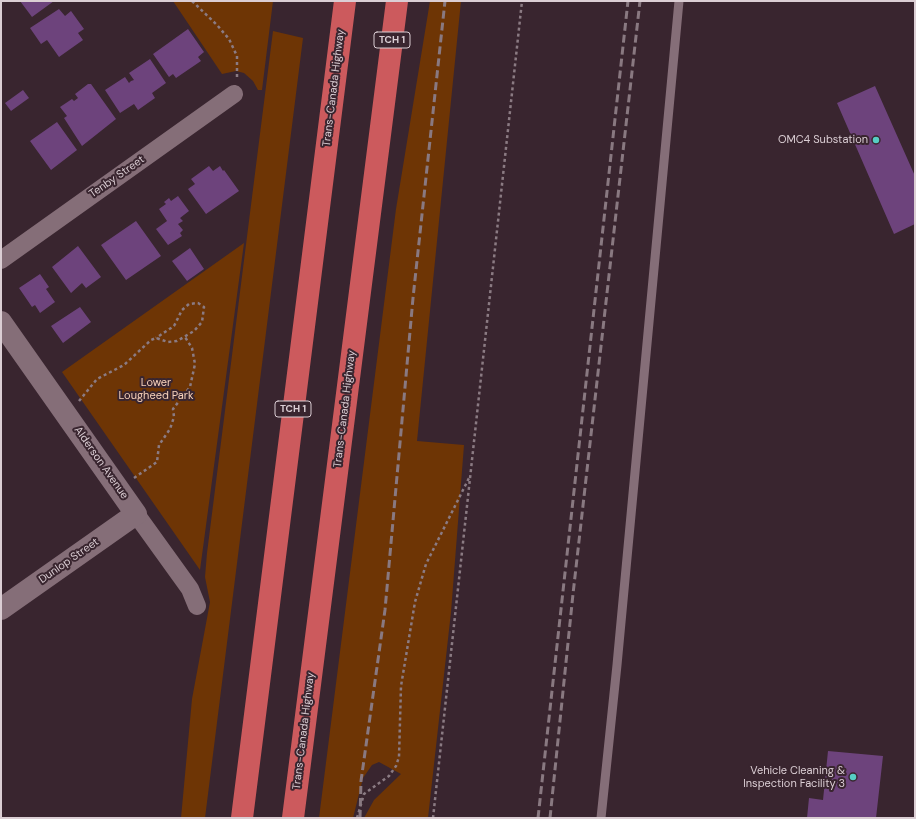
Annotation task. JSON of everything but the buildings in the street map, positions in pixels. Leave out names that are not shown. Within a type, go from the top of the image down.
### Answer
[{"type":"highway","name":"Trans-Canada Highway","points":[[242,818],[345,1]]},
{"type":"highway","name":"Trans-Canada Highway","points":[[293,818],[397,1]]},
{"type":"street","name":"Tenby Street","points":[[1,260],[234,94]]},
{"type":"street","name":"Alderson Avenue","points":[[1,322],[190,589],[197,606]]},
{"type":"street","name":"Dunlop Street","points":[[1,609],[136,514]]},
{"type":"lane","points":[[601,818],[617,665],[679,1]]},
{"type":"path","points":[[192,1],[218,25],[229,39],[237,56],[238,73],[234,94]]},
{"type":"path","points":[[433,818],[522,1]]},
{"type":"path","points":[[64,412],[82,399],[97,379],[119,368],[144,345],[174,326],[182,310],[189,304],[198,303],[204,307],[202,322],[185,337],[168,342],[156,338]]},
{"type":"path","points":[[119,489],[157,462],[159,445],[170,429],[174,417],[173,409],[190,387],[195,364],[192,348],[185,337]]},
{"type":"path","points":[[357,818],[364,794],[390,776],[396,766],[399,756],[401,686],[415,602],[426,564],[470,476]]},
{"type":"green space","points":[[173,1],[273,1],[262,90],[258,90],[253,81],[244,73],[236,71],[222,74]]},
{"type":"green space","points":[[430,1],[461,1],[417,441],[464,445],[451,612],[428,818],[364,818],[374,800],[401,774],[379,762],[372,765],[363,778],[353,818],[319,818],[396,209]]},
{"type":"green space","points":[[273,31],[303,38],[205,818],[181,818],[192,699],[210,602],[205,577],[207,553]]},
{"type":"green space","name":"Lower Lougheed Park","points":[[244,243],[200,570],[62,372]]},
{"type":"railway","points":[[360,818],[361,781],[385,610],[413,298],[445,1]]},
{"type":"railway","points":[[538,818],[628,1]]},
{"type":"railway","points":[[550,818],[573,594],[640,1]]},
{"type":"place","name":"OMC4 Substation","points":[[876,140]]},
{"type":"place","name":"Vehicle Cleaning & Inspection Facility 3","points":[[853,777]]}]
